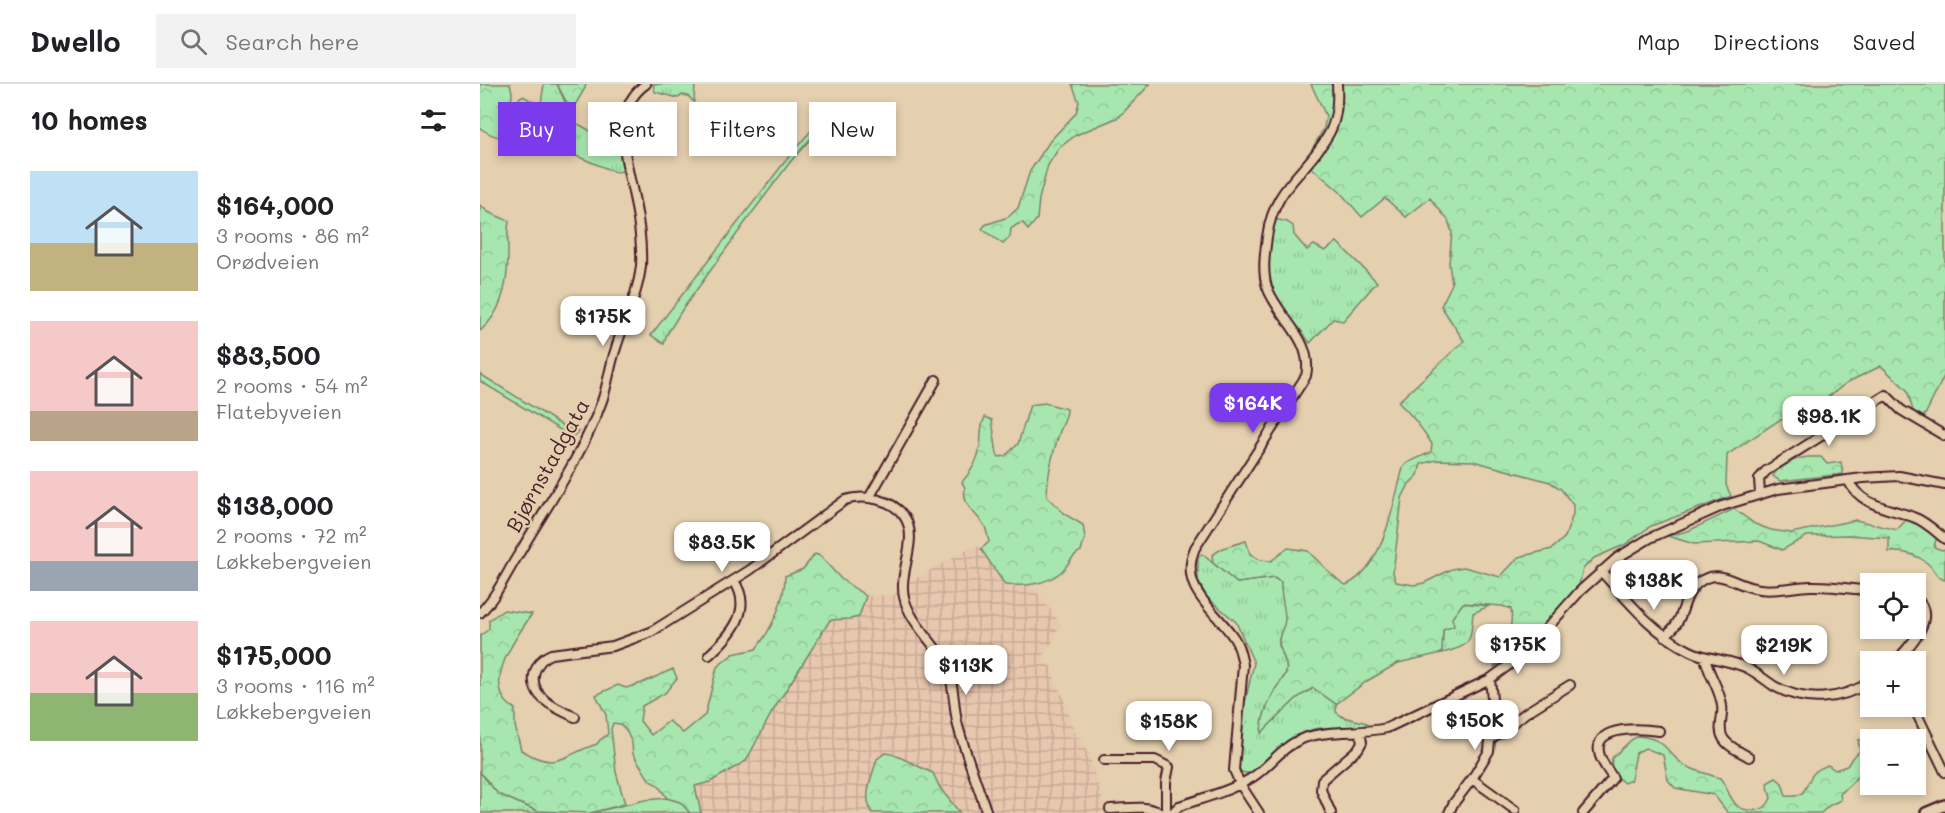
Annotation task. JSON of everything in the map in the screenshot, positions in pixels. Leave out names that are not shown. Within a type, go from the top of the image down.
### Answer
[{"type":"main road","points":[[1926,813],[1945,805]]},
{"type":"street","name":"Bjørnstadgata","points":[[480,613],[502,582],[555,493],[592,426],[603,399],[615,350],[635,291],[640,266],[639,227],[625,154],[624,133],[630,101],[634,94],[646,84]]},
{"type":"street","points":[[1259,813],[1240,784],[1234,770],[1244,665],[1240,649],[1195,590],[1191,564],[1195,548],[1306,376],[1307,363],[1303,346],[1273,300],[1267,285],[1265,255],[1272,212],[1281,194],[1328,136],[1335,120],[1337,84]]},
{"type":"street","points":[[869,498],[936,380]]},
{"type":"street","points":[[1760,493],[1759,479],[1766,471],[1886,395],[1901,410],[1945,436]]},
{"type":"street","points":[[1172,813],[1179,806],[1240,784],[1256,775],[1285,748],[1303,739],[1322,734],[1377,730],[1396,724],[1490,679],[1514,663],[1580,591],[1617,558],[1650,538],[1722,506],[1760,493],[1848,480],[1899,477],[1945,485]]},
{"type":"street","points":[[1848,480],[1851,488],[1869,502],[1915,518],[1945,539]]},
{"type":"street","points":[[575,717],[544,701],[536,689],[535,671],[544,657],[551,654],[613,646],[660,627],[734,581],[845,500],[869,498],[894,507],[906,518],[910,538],[903,575],[905,599],[916,622],[947,666],[960,731],[987,813]]},
{"type":"street","points":[[1601,571],[1645,619],[1664,636],[1690,652],[1748,668],[1784,691],[1812,697],[1828,698],[1845,695],[1860,687]]},
{"type":"street","points":[[1664,636],[1677,626],[1687,597],[1693,588],[1711,576],[1726,577],[1759,589],[1822,586],[1860,590]]},
{"type":"street","points":[[709,655],[732,632],[738,621],[740,600],[734,581]]},
{"type":"street","points":[[1904,651],[1914,639]]},
{"type":"street","points":[[1705,657],[1708,671],[1721,700],[1722,736],[1730,746],[1749,758]]},
{"type":"street","points":[[1449,813],[1487,755],[1491,739],[1493,709],[1490,679]]},
{"type":"street","points":[[1491,739],[1527,712],[1570,685]]},
{"type":"street","points":[[1918,717],[1945,772]]},
{"type":"street","points":[[1582,813],[1613,778],[1599,753],[1603,739],[1619,730],[1638,728],[1659,731]]},
{"type":"street","points":[[1331,813],[1322,790],[1322,780],[1358,749],[1362,742],[1360,732]]},
{"type":"street","points":[[1104,760],[1155,759],[1169,767],[1166,782],[1166,813]]},
{"type":"street","points":[[1472,779],[1515,810]]},
{"type":"street","points":[[1110,809],[1147,808],[1160,813]]},
{"type":"shaded area","points":[[971,547],[980,547],[1005,585],[1032,586],[1061,624],[1054,635],[1052,644],[1048,645],[1043,659],[1052,667],[1055,683],[1062,694],[1074,730],[1089,755],[1106,813],[960,813],[940,788],[933,773],[916,767],[892,753],[867,804],[872,813],[701,813],[695,786],[710,782],[754,748],[771,714],[830,620],[859,617],[866,596],[894,595],[911,581]]},
{"type":"green space","points":[[480,84],[510,84],[511,102],[498,102],[498,137],[480,128]]},
{"type":"green space","points":[[544,84],[557,84],[565,102],[541,102]]},
{"type":"green space","points":[[557,84],[586,84],[576,104],[566,102]]},
{"type":"green space","points":[[653,84],[695,84],[694,102],[688,96],[682,95],[678,98],[655,92]]},
{"type":"green space","points":[[1072,84],[1150,84],[1119,117],[1076,135],[1059,148],[1048,165],[1039,199],[1037,219],[1028,230],[1023,223],[1011,229],[1010,237],[1003,244],[982,229],[985,225],[1008,217],[1018,208],[1030,171],[1050,141],[1076,113],[1079,102]]},
{"type":"green space","points":[[1311,84],[1945,84],[1945,374],[1924,417],[1913,411],[1907,390],[1881,366],[1848,382],[1820,403],[1797,415],[1778,421],[1727,455],[1726,485],[1731,496],[1651,526],[1624,545],[1594,558],[1583,569],[1579,585],[1533,638],[1514,655],[1494,667],[1509,631],[1511,609],[1502,606],[1463,603],[1452,618],[1454,626],[1443,630],[1442,653],[1398,663],[1367,681],[1336,704],[1313,688],[1297,698],[1261,733],[1266,710],[1287,669],[1279,641],[1285,619],[1281,582],[1274,578],[1237,583],[1213,563],[1212,555],[1223,548],[1246,541],[1250,554],[1260,560],[1271,561],[1288,548],[1308,551],[1332,575],[1346,585],[1359,577],[1370,565],[1385,534],[1403,468],[1407,463],[1431,452],[1432,444],[1398,402],[1464,341],[1441,306],[1452,284],[1449,264],[1452,232],[1448,220],[1430,198],[1406,217],[1385,198],[1362,217],[1339,191],[1311,167],[1308,156],[1324,128],[1326,116]],"holes":[[[1436,460],[1473,461],[1550,482],[1561,489],[1573,505],[1573,514],[1565,537],[1552,549],[1519,557],[1500,577],[1464,567],[1452,569],[1424,583],[1414,585],[1396,582],[1393,573],[1402,498],[1409,484],[1418,475],[1421,464]]]},
{"type":"green space","points":[[523,96],[534,102],[518,102]]},
{"type":"green space","points":[[576,124],[588,130],[588,156],[622,156],[624,171],[615,172],[576,156]]},
{"type":"green space","points":[[809,133],[809,141],[797,154],[797,147]]},
{"type":"green space","points":[[789,156],[795,156],[682,310],[666,336],[664,344],[651,335]]},
{"type":"green space","points":[[480,205],[488,212],[509,221],[507,275],[503,296],[494,315],[480,331]]},
{"type":"green space","points":[[1275,219],[1293,226],[1294,235],[1307,250],[1314,245],[1325,251],[1337,242],[1377,282],[1343,321],[1333,319],[1310,343],[1282,306],[1271,285],[1268,266]]},
{"type":"green space","points":[[480,374],[568,429],[579,431],[572,437],[480,381]]},
{"type":"green space","points":[[1045,403],[1067,409],[1051,464],[1047,497],[1066,515],[1083,525],[1085,539],[1081,551],[1055,576],[1034,584],[1005,585],[981,549],[989,542],[985,527],[965,500],[965,488],[962,482],[978,457],[981,428],[985,417],[992,420],[997,454],[999,457],[1005,456],[1018,444],[1030,405]]},
{"type":"green space","points":[[1808,457],[1821,457],[1827,464],[1841,462],[1843,474],[1780,481],[1773,476],[1788,463]]},
{"type":"green space","points":[[1734,509],[1755,524],[1771,530],[1791,533],[1856,520],[1897,530],[1906,520],[1925,526],[1937,536],[1934,547],[1945,549],[1945,580],[1938,577],[1930,566],[1914,555],[1889,552],[1889,538],[1848,535],[1807,536],[1782,550],[1759,541],[1694,544],[1668,536],[1688,531]]},
{"type":"green space","points":[[815,554],[820,556],[841,579],[866,596],[859,617],[830,620],[771,714],[746,761],[710,782],[695,786],[701,813],[690,813],[680,802],[667,798],[658,785],[650,781],[633,754],[632,743],[626,730],[620,724],[613,723],[611,729],[616,772],[625,804],[590,813],[538,811],[498,794],[480,772],[480,636],[489,629],[489,620],[504,610],[532,614],[509,650],[500,677],[500,689],[505,700],[515,709],[515,726],[521,750],[543,760],[559,760],[597,744],[608,734],[606,715],[596,695],[618,685],[626,688],[642,683],[673,669],[677,678],[665,693],[642,706],[640,721],[651,735],[669,721],[683,733],[705,715],[717,667],[733,654],[756,649],[776,615],[783,595],[785,576],[803,569]]},
{"type":"green space","points":[[1202,554],[1237,583],[1274,578],[1281,582],[1286,618],[1279,642],[1287,669],[1268,704],[1262,732],[1297,698],[1313,688],[1336,704],[1336,712],[1343,717],[1367,723],[1363,727],[1314,729],[1305,732],[1280,747],[1252,774],[1241,772],[1238,766],[1243,711],[1254,663],[1236,622],[1207,597],[1198,581],[1198,558]]},
{"type":"green space","points":[[1463,603],[1489,606],[1473,613],[1470,637],[1465,645],[1442,653],[1443,629]]},
{"type":"green space","points":[[1638,736],[1655,740],[1665,746],[1684,765],[1720,778],[1733,801],[1748,810],[1764,808],[1767,805],[1771,798],[1767,783],[1776,778],[1782,783],[1786,796],[1799,795],[1818,770],[1828,765],[1835,770],[1847,766],[1860,751],[1860,774],[1840,794],[1841,800],[1830,805],[1821,813],[1728,813],[1714,795],[1675,788],[1668,780],[1663,755],[1645,748],[1636,753],[1631,780],[1624,783],[1612,770],[1612,758]]},
{"type":"green space","points":[[885,753],[896,755],[933,773],[940,788],[960,813],[872,813],[868,800],[869,786],[877,759]]},
{"type":"green space","points":[[480,772],[498,794],[537,811],[556,813],[480,813]]},
{"type":"green space","points":[[667,798],[681,802],[690,813],[590,813],[645,800]]}]
